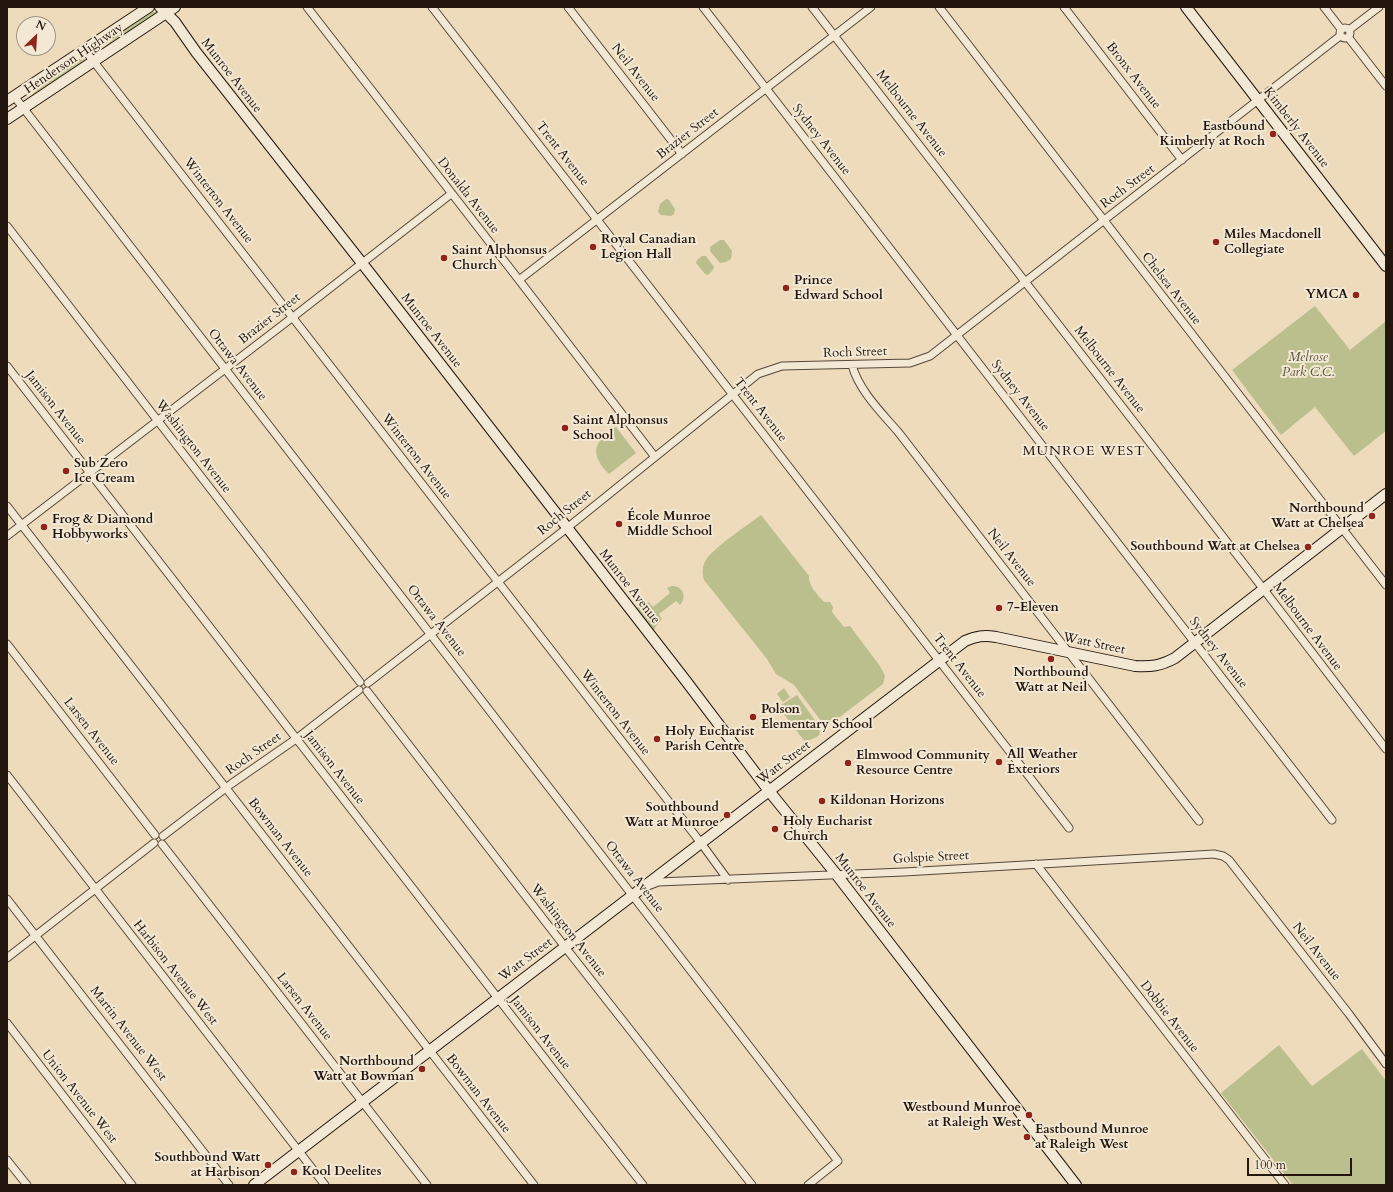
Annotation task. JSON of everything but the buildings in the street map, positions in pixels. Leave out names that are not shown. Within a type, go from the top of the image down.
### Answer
[{"type":"street","name":"Henderson Highway","points":[[10,99],[149,7]]},
{"type":"street","name":"Donalda Avenue","points":[[307,7],[655,457]]},
{"type":"street","name":"Trent Avenue","points":[[432,7],[1069,828]]},
{"type":"street","name":"Neil Avenue","points":[[568,7],[682,154]]},
{"type":"street","name":"Sydney Avenue","points":[[703,7],[1332,820]]},
{"type":"street","name":"Melbourne Avenue","points":[[812,7],[1263,588],[1386,749]]},
{"type":"street","name":"Brazier Street","points":[[519,280],[871,7]]},
{"type":"street","name":"Chelsea Avenue","points":[[939,7],[1386,585]]},
{"type":"street","name":"Bronx Avenue","points":[[1064,7],[1182,160]]},
{"type":"street","name":"Kimberly Avenue","points":[[1186,7],[1386,266]]},
{"type":"street","points":[[1324,7],[1386,86]]},
{"type":"street","name":"Roch Street","points":[[7,958],[158,839],[226,788],[296,739],[567,528],[758,374],[782,366],[910,363],[930,356],[1103,220],[1379,7]]},
{"type":"street","name":"Henderson Highway","points":[[7,119],[167,9]]},
{"type":"street","name":"Munroe Avenue","points":[[167,9],[174,22],[200,58],[362,263],[1076,1185]]},
{"type":"street","name":"Winterton Avenue","points":[[84,49],[701,843],[728,880]]},
{"type":"street","name":"Ottawa Avenue","points":[[10,99],[23,108],[838,1161],[808,1185]]},
{"type":"street","name":"Brazier Street","points":[[7,536],[225,370],[451,194]]},
{"type":"street","name":"Washington Avenue","points":[[7,226],[565,947],[752,1185]]},
{"type":"street","name":"Neil Avenue","points":[[852,365],[854,375],[866,393],[1199,820]]},
{"type":"street","name":"Jamison Avenue","points":[[7,366],[642,1185]]},
{"type":"street","name":"Watt Street","points":[[254,1185],[965,641],[975,636],[984,635],[1012,639],[1135,666],[1151,667],[1166,663],[1175,658],[1263,588],[1386,494]]},
{"type":"street","name":"Bowman Avenue","points":[[7,506],[534,1185]]},
{"type":"street","name":"Larsen Avenue","points":[[7,644],[427,1185]]},
{"type":"street","name":"Harbison Avenue West","points":[[7,775],[324,1185]]},
{"type":"street","name":"Golspie Street","points":[[641,889],[658,882],[728,880],[1214,854],[1223,856]]},
{"type":"street","name":"Neil Avenue","points":[[1223,856],[1229,860],[1386,1064]]},
{"type":"street","name":"Dobbie Avenue","points":[[1036,864],[1285,1185]]},
{"type":"street","name":"Martin Avenue West","points":[[7,898],[229,1185]]},
{"type":"street","name":"Union Avenue West","points":[[7,1023],[132,1185]]},
{"type":"street","points":[[7,1160],[26,1185]]},
{"type":"green space","points":[[152,12],[156,12],[158,14],[100,51],[118,35]]},
{"type":"green space","points":[[83,59],[86,61],[28,99],[54,76]]},
{"type":"green space","points":[[666,199],[669,200],[675,209],[674,214],[671,216],[661,215],[658,212],[660,204]]},
{"type":"green space","points":[[720,240],[724,240],[732,251],[731,259],[720,263],[710,251],[710,247]]},
{"type":"green space","points":[[702,256],[706,256],[714,267],[708,275],[705,274],[696,263]]},
{"type":"green space","name":"Melrose Park C.C.","points":[[1315,306],[1350,350],[1386,321],[1386,431],[1354,456],[1315,407],[1281,435],[1232,370]]},
{"type":"green space","points":[[616,427],[636,453],[609,474],[600,463],[596,450],[603,437]]},
{"type":"green space","points":[[761,515],[809,576],[810,583],[814,590],[824,602],[830,602],[833,607],[832,612],[844,627],[850,626],[880,666],[885,676],[883,684],[832,723],[824,723],[821,721],[794,685],[776,674],[767,659],[704,580],[703,567],[710,555],[723,543]]},
{"type":"green space","points":[[671,586],[681,589],[684,598],[680,605],[676,601],[659,614],[662,619],[653,632],[634,608],[649,602],[653,607],[670,593],[667,588]]},
{"type":"green space","points":[[784,688],[790,697],[783,702],[777,694]]},
{"type":"green space","points":[[797,695],[819,726],[820,734],[817,737],[805,742],[781,710],[781,705]]},
{"type":"green space","points":[[1279,1045],[1312,1086],[1362,1049],[1386,1081],[1386,1185],[1293,1185],[1221,1093]]},
{"type":"place","name":"Eastbound Kimberly at Roch","points":[[1273,134]]},
{"type":"place","name":"Miles Macdonell Collegiate","points":[[1216,242]]},
{"type":"place","name":"Royal Canadian Legion Hall","points":[[593,247]]},
{"type":"place","name":"Saint Alphonsus Church","points":[[444,258]]},
{"type":"place","name":"Prince Edward School","points":[[786,288]]},
{"type":"place","name":"YMCA","points":[[1356,295]]},
{"type":"place","name":"Saint Alphonsus School","points":[[565,428]]},
{"type":"place","name":"Sub Zero Ice Cream","points":[[66,471]]},
{"type":"place","name":"Northbound Watt at Chelsea","points":[[1372,516]]},
{"type":"place","name":"École Munroe Middle School","points":[[619,524]]},
{"type":"place","name":"Frog & Diamond Hobbyworks","points":[[44,527]]},
{"type":"place","name":"Southbound Watt at Chelsea","points":[[1308,547]]},
{"type":"place","name":"7-Eleven","points":[[999,608]]},
{"type":"place","name":"Northbound Watt at Neil","points":[[1051,659]]},
{"type":"place","name":"Polson Elementary School","points":[[753,717]]},
{"type":"place","name":"Holy Eucharist Parish Centre","points":[[657,739]]},
{"type":"place","name":"All Weather Exteriors","points":[[999,762]]},
{"type":"place","name":"Elmwood Community Resource Centre","points":[[848,763]]},
{"type":"place","name":"Kildonan Horizons","points":[[822,801]]},
{"type":"place","name":"Southbound Watt at Munroe","points":[[727,815]]},
{"type":"place","name":"Holy Eucharist Church","points":[[775,829]]},
{"type":"place","name":"Northbound Watt at Bowman","points":[[422,1069]]},
{"type":"place","name":"Westbound Munroe at Raleigh West","points":[[1029,1115]]},
{"type":"place","name":"Eastbound Munroe at Raleigh West","points":[[1027,1137]]},
{"type":"place","name":"Southbound Watt at Harbison","points":[[268,1165]]},
{"type":"place","name":"Kool Deelites","points":[[294,1172]]},
{"type":"district","name":"MUNROE WEST","points":[[1084,452]]}]
